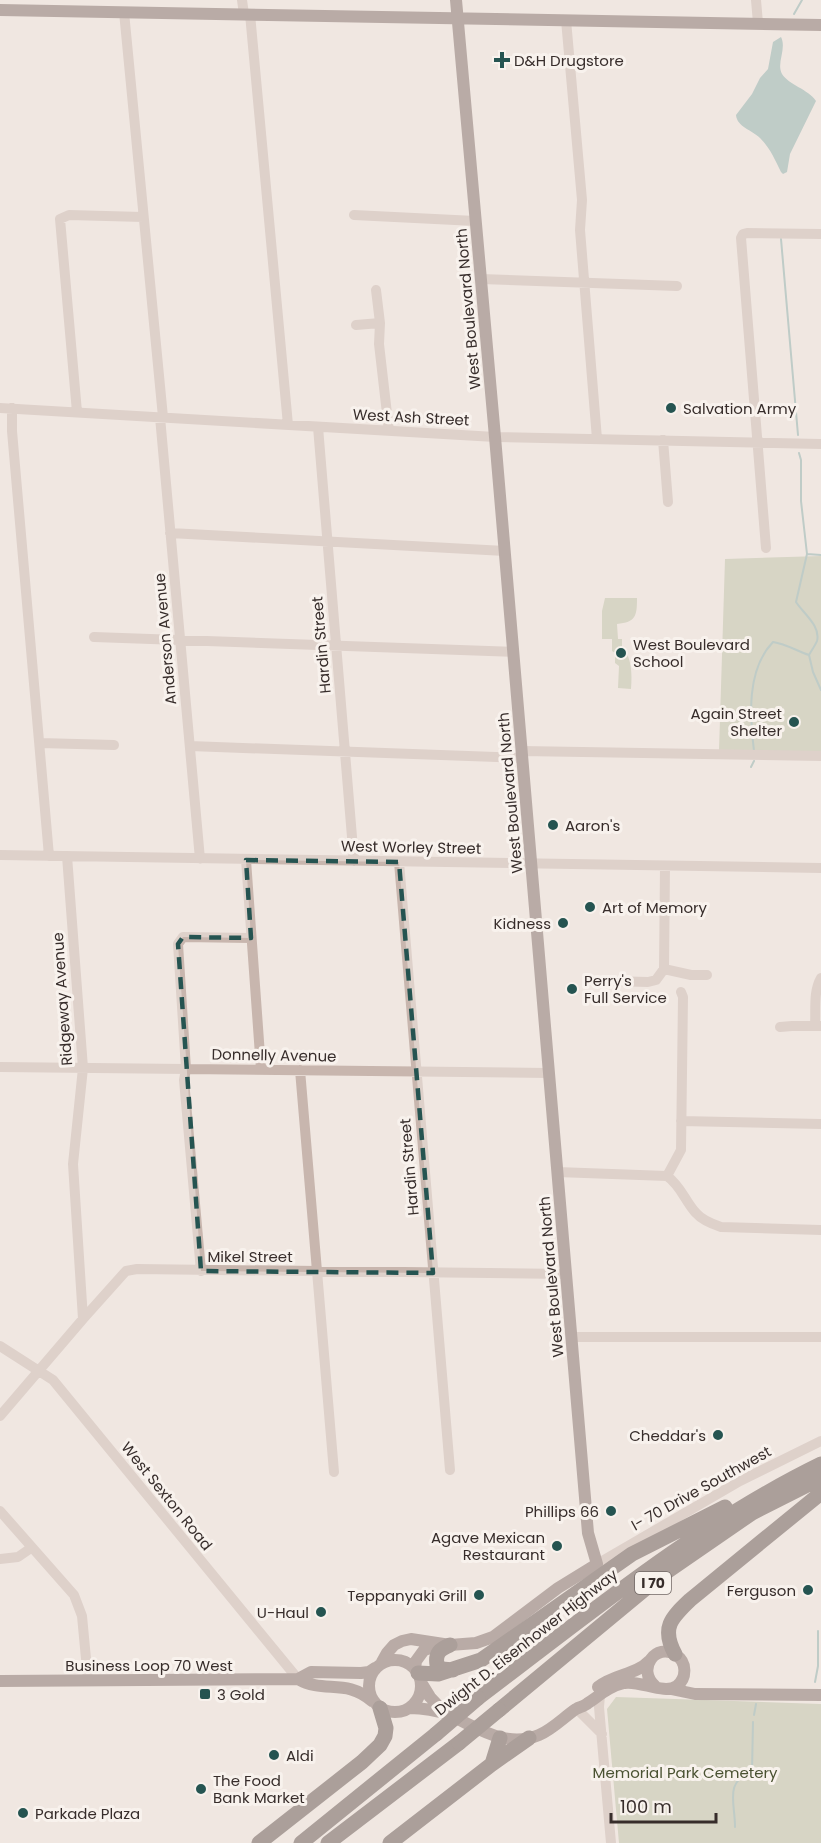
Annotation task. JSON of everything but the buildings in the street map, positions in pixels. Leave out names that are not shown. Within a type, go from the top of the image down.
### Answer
[{"type":"highway","name":"Dwight D. Eisenhower Highway","points":[[301,1843],[478,1698],[609,1598],[710,1527],[780,1484],[821,1464]]},
{"type":"highway","name":"I 70","points":[[328,1843],[459,1743],[662,1575],[752,1513],[821,1478]]},
{"type":"highway","points":[[419,1675],[438,1674],[481,1660],[632,1554],[764,1487],[780,1484]]},
{"type":"highway","points":[[675,1654],[668,1638],[672,1618],[690,1600],[821,1492]]},
{"type":"highway","points":[[447,1645],[435,1657],[436,1665],[442,1669],[453,1670]]},
{"type":"highway","points":[[259,1843],[362,1762],[380,1745],[386,1728],[376,1705]]},
{"type":"highway","points":[[492,1764],[500,1738]]},
{"type":"highway","points":[[390,1843],[529,1738]]},
{"type":"main road","name":"West Boulevard North","points":[[456,0],[514,652],[588,1533],[597,1564]]},
{"type":"main road","points":[[0,10],[821,25]]},
{"type":"main road","points":[[447,1645],[411,1640],[394,1645],[370,1676],[369,1694],[376,1705],[387,1712],[396,1713],[409,1708],[417,1701],[421,1693],[416,1661],[424,1650],[447,1645],[476,1643],[494,1637],[558,1588],[597,1564]]},
{"type":"main road","points":[[577,1709],[582,1699],[603,1683],[644,1667],[658,1653],[670,1652],[683,1663],[684,1675],[680,1683],[671,1689]]},
{"type":"main road","points":[[379,1665],[391,1660],[408,1663],[419,1675],[430,1697],[447,1714]]},
{"type":"main road","points":[[649,1661],[646,1672],[655,1686]]},
{"type":"main road","name":"Business Loop 70 West","points":[[0,1681],[298,1679],[311,1672],[364,1673],[379,1665]]},
{"type":"main road","points":[[684,1675],[694,1687],[711,1693]]},
{"type":"main road","name":"Business Loop 70 West","points":[[298,1679],[309,1685],[356,1689],[376,1705]]},
{"type":"main road","points":[[409,1708],[424,1708],[447,1714],[500,1738],[511,1740],[529,1738],[550,1729],[577,1709],[622,1683],[631,1682],[695,1694],[821,1695]]},
{"type":"street","points":[[242,0],[247,14],[288,425]]},
{"type":"street","points":[[756,0],[758,23]]},
{"type":"street","name":"Anderson Avenue","points":[[124,12],[200,859]]},
{"type":"street","points":[[566,20],[582,200],[579,230],[597,439]]},
{"type":"street","points":[[77,412],[60,219],[69,215],[143,217]]},
{"type":"street","points":[[354,215],[475,221]]},
{"type":"street","points":[[766,548],[741,238],[747,232],[821,234]]},
{"type":"street","points":[[481,279],[677,286]]},
{"type":"street","points":[[376,290],[388,431]]},
{"type":"street","points":[[356,325],[380,323]]},
{"type":"street","name":"West Ash Street","points":[[0,408],[495,437],[821,444]]},
{"type":"street","points":[[12,408],[13,442],[49,856]]},
{"type":"street","name":"Hardin Street","points":[[318,427],[354,861]]},
{"type":"street","points":[[663,440],[668,502]]},
{"type":"street","points":[[170,533],[505,551]]},
{"type":"street","points":[[94,637],[514,652]]},
{"type":"street","points":[[40,743],[114,745]]},
{"type":"street","points":[[189,746],[522,754],[821,756]]},
{"type":"street","name":"West Worley Street","points":[[0,855],[821,868]]},
{"type":"street","name":"Ridgeway Avenue","points":[[67,856],[83,1068],[73,1164],[83,1319]]},
{"type":"street","points":[[246,860],[261,1069]]},
{"type":"street","name":"Hardin Street","points":[[399,862],[450,1470]]},
{"type":"street","points":[[609,981],[648,982],[656,980],[664,969],[664,866]]},
{"type":"street","points":[[201,1271],[184,1080],[186,1069],[178,945],[183,937],[251,938]]},
{"type":"street","points":[[664,969],[691,975],[707,975]]},
{"type":"street","points":[[780,1028],[818,1026],[816,993],[821,978]]},
{"type":"street","points":[[667,1176],[681,1150],[683,997],[681,992]]},
{"type":"street","name":"Donnelly Avenue","points":[[0,1066],[548,1073]]},
{"type":"street","points":[[300,1070],[334,1472]]},
{"type":"street","points":[[681,1121],[821,1124]]},
{"type":"street","points":[[557,1172],[667,1176],[680,1188],[696,1214],[721,1227],[821,1230]]},
{"type":"street","name":"Mikel Street","points":[[0,1416],[126,1271],[137,1269],[566,1274]]},
{"type":"street","points":[[572,1338],[821,1337]]},
{"type":"street","name":"West Sexton Road","points":[[0,1346],[53,1380],[298,1679]]},
{"type":"street","name":"I- 70 Drive Southwest","points":[[597,1564],[740,1481],[821,1441]]},
{"type":"street","points":[[0,1511],[74,1595],[82,1616],[88,1680]]},
{"type":"street","points":[[0,1559],[18,1557],[32,1548]]},
{"type":"street","points":[[600,1695],[599,1707],[611,1843]]},
{"type":"street","points":[[577,1709],[602,1734]]},
{"type":"highlighted area","points":[[246,860],[399,862],[433,1273],[201,1271],[178,944],[183,937],[251,938]]},
{"type":"green space","points":[[821,556],[821,753],[719,751],[725,559]]},
{"type":"green space","points":[[605,598],[637,598],[636,614],[632,620],[617,624],[618,639],[622,639],[622,650],[625,650],[630,664],[631,689],[618,688],[619,666],[615,663],[612,639],[602,639],[602,611]]},
{"type":"green space","name":"Memorial Park Cemetery","points":[[616,1697],[821,1704],[821,1843],[619,1843],[607,1709]]},
{"type":"water","points":[[781,37],[783,46],[780,70],[782,74],[816,101],[790,154],[787,172],[783,174],[764,142],[739,123],[736,115],[768,69],[773,42]]},
{"type":"waterway","points":[[794,14],[802,0]]},
{"type":"waterway","points":[[781,239],[798,435]]},
{"type":"waterway","points":[[799,453],[807,554],[821,555]]},
{"type":"waterway","points":[[807,554],[796,602],[811,620],[818,635],[809,655],[821,690]]},
{"type":"waterway","points":[[754,751],[751,724],[752,694],[758,666],[764,653],[773,642],[809,655]]},
{"type":"waterway","points":[[751,767],[754,761]]},
{"type":"waterway","points":[[815,1682],[818,1666],[818,1631]]},
{"type":"waterway","points":[[754,1715],[756,1704]]},
{"type":"waterway","points":[[735,1827],[734,1787],[743,1776],[752,1771],[753,1722]]},
{"type":"place","name":"D&H Drugstore","points":[[502,60]]},
{"type":"place","name":"Salvation Army","points":[[671,408]]},
{"type":"place","name":"West Boulevard School","points":[[621,653]]},
{"type":"place","name":"Again Street Shelter","points":[[794,722]]},
{"type":"place","name":"Aaron's","points":[[553,825]]},
{"type":"place","name":"Art of Memory","points":[[590,907]]},
{"type":"place","name":"Kidness","points":[[563,923]]},
{"type":"place","name":"Perry's Full Service","points":[[572,989]]},
{"type":"place","name":"Cheddar's","points":[[718,1435]]},
{"type":"place","name":"Phillips 66","points":[[611,1511]]},
{"type":"place","name":"Agave Mexican Restaurant","points":[[557,1546]]},
{"type":"place","name":"Ferguson","points":[[808,1590]]},
{"type":"place","name":"Teppanyaki Grill","points":[[479,1595]]},
{"type":"place","name":"U-Haul","points":[[321,1612]]},
{"type":"place","name":"3 Gold","points":[[205,1694]]},
{"type":"place","name":"Aldi","points":[[274,1755]]},
{"type":"place","name":"The Food Bank Market","points":[[201,1789]]},
{"type":"place","name":"Parkade Plaza","points":[[23,1813]]}]
